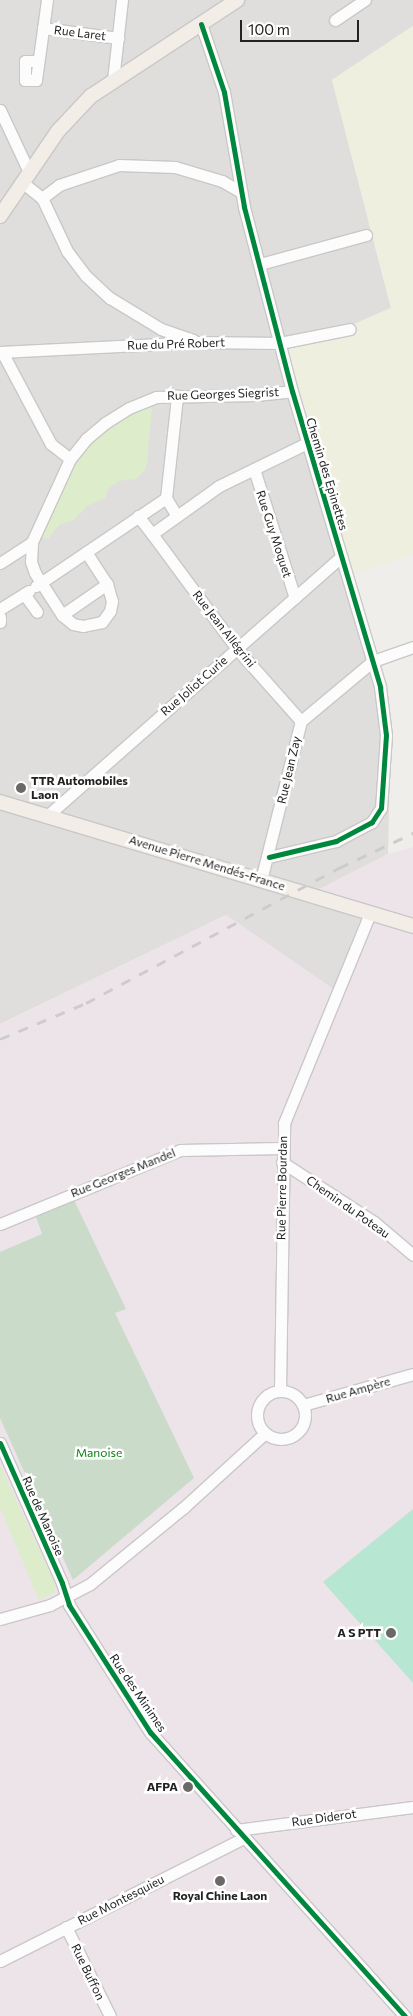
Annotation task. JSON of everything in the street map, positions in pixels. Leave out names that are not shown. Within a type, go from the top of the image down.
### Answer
[{"type":"main road","points":[[1,214],[25,177],[77,110],[113,80],[237,0]]},
{"type":"main road","name":"Avenue Pierre Mendés-France","points":[[0,802],[413,926]]},
{"type":"street","points":[[38,61],[47,0]]},
{"type":"street","points":[[113,80],[122,0]]},
{"type":"street","points":[[335,20],[360,1]]},
{"type":"street","name":"Chemin des Epinettes","points":[[202,24],[224,92],[242,192],[292,391],[373,662],[381,695],[386,748],[378,816],[336,841],[269,857]]},
{"type":"street","name":"Rue Laret","points":[[43,28],[118,38]]},
{"type":"street","points":[[0,110],[4,127],[25,177],[42,198],[67,251],[86,276],[110,298],[161,329],[199,342]]},
{"type":"street","points":[[42,198],[59,185],[119,166],[174,167],[222,181],[242,192]]},
{"type":"street","points":[[260,264],[366,235]]},
{"type":"street","name":"Rue du Pré Robert","points":[[1,352],[199,342],[280,343],[350,330]]},
{"type":"street","points":[[1,352],[51,444],[70,459]]},
{"type":"street","name":"Rue Georges Siegrist","points":[[33,588],[32,542],[70,459],[86,439],[123,411],[156,397],[256,396],[292,391]]},
{"type":"street","points":[[177,396],[166,498],[178,516]]},
{"type":"street","points":[[152,534],[219,486],[307,443]]},
{"type":"street","name":"Rue Guy Moquet","points":[[254,469],[295,598]]},
{"type":"street","points":[[0,609],[166,498]]},
{"type":"street","name":"Rue Jean Allégrini","points":[[138,516],[237,649],[301,721]]},
{"type":"street","points":[[0,563],[32,542]]},
{"type":"street","points":[[33,588],[62,615],[78,626],[102,622],[112,606],[107,584],[86,552]]},
{"type":"street","name":"Rue Joliot Curie","points":[[47,816],[341,557]]},
{"type":"street","points":[[62,615],[107,584]]},
{"type":"street","points":[[33,588],[36,612]]},
{"type":"street","points":[[0,617],[0,622]]},
{"type":"street","name":"Rue Jean Zay","points":[[261,880],[269,857],[301,721],[373,662],[413,647]]},
{"type":"street","name":"Rue Pierre Bourdan","points":[[280,1391],[282,1148],[284,1123],[370,913]]},
{"type":"street","name":"Rue Georges Mandel","points":[[0,1224],[180,1150],[282,1148]]},
{"type":"street","name":"Chemin du Poteau","points":[[282,1162],[374,1222],[413,1255]]},
{"type":"street","name":"Rue Ampère","points":[[303,1405],[413,1374]]},
{"type":"street","points":[[280,1391],[295,1396],[303,1405],[304,1422],[293,1436],[277,1438],[265,1433],[258,1421],[258,1407],[266,1396],[280,1391]]},
{"type":"street","points":[[0,1620],[37,1610],[67,1597],[90,1584],[183,1508],[265,1433]]},
{"type":"street","name":"Rue de Manoise","points":[[0,1443],[67,1597]]},
{"type":"street","name":"Rue des Minimes","points":[[67,1597],[150,1732],[239,1834],[405,2016]]},
{"type":"street","name":"Rue Diderot","points":[[239,1834],[413,1807]]},
{"type":"street","name":"Rue Montesquieu","points":[[0,1961],[239,1834]]},
{"type":"street","name":"Rue Buffon","points":[[66,1927],[110,2016]]},
{"type":"shaded area","points":[[0,0],[413,0],[413,26],[332,80],[391,308],[345,328],[350,575],[391,722],[388,854],[318,890],[366,906],[333,989],[226,915],[0,1024]]},
{"type":"shaded area","points":[[413,847],[413,2016],[0,2016],[0,1024],[226,915],[333,989],[366,906],[317,890],[388,854]]},
{"type":"green space","points":[[413,26],[413,554],[350,575],[285,341],[345,328],[391,308],[332,80]]},
{"type":"green space","points":[[143,405],[152,405],[147,464],[144,471],[136,479],[119,481],[109,488],[105,498],[87,506],[74,520],[59,525],[48,539],[41,537],[73,461],[78,462],[91,440]]},
{"type":"green space","name":"Manoise","points":[[73,1198],[126,1309],[115,1313],[194,1478],[73,1580],[0,1418],[0,1252],[42,1234],[35,1214]]},
{"type":"green space","points":[[0,1465],[56,1586],[54,1593],[39,1600],[0,1508]]},
{"type":"green space","name":"A S PTT","points":[[413,1509],[413,1683],[323,1582]]},
{"type":"railway","points":[[0,1039],[86,1003],[339,868],[413,833]]},
{"type":"cycle path","points":[[201,24],[224,92],[244,207],[292,391],[380,687],[386,735],[381,808],[372,822],[336,841],[269,857]]},
{"type":"cycle path","points":[[0,1443],[62,1583],[69,1605],[150,1732],[405,2016]]},
{"type":"place","name":"TTR Automobiles Laon","points":[[21,788]]},
{"type":"place","name":"A S PTT","points":[[391,1633]]},
{"type":"place","name":"AFPA","points":[[188,1787]]},
{"type":"place","name":"Royal Chine Laon","points":[[220,1881]]}]
